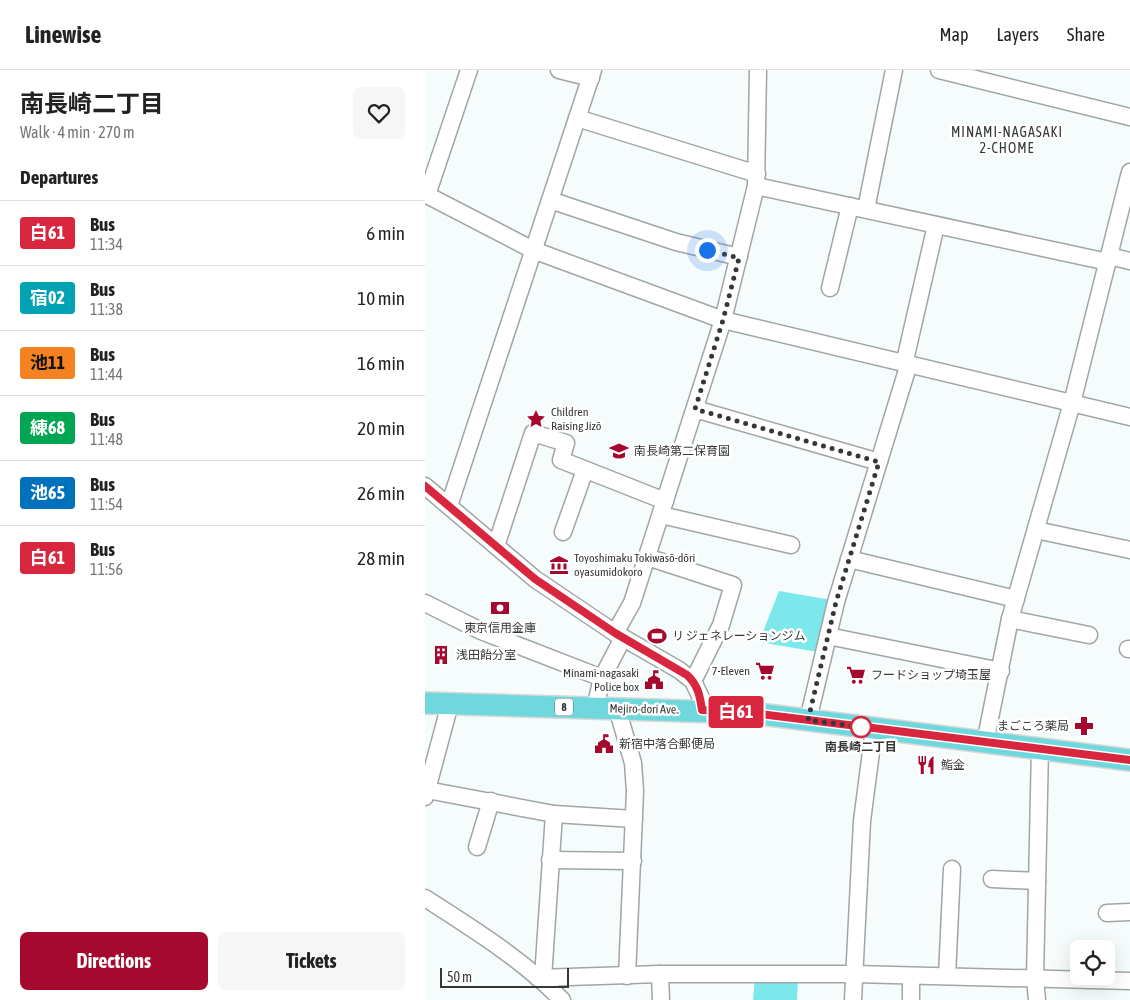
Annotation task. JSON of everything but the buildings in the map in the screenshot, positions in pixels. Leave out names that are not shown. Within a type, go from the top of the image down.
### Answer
[{"type":"main road","name":"Mejiro-dori Ave.","points":[[425,703],[702,710],[808,720],[1130,760]]},
{"type":"street","points":[[469,70],[426,194],[533,250],[723,320],[1130,417]]},
{"type":"street","points":[[449,506],[592,74],[559,70]]},
{"type":"street","points":[[595,708],[601,678],[632,604],[695,409],[723,320],[739,258],[757,180],[758,70]]},
{"type":"street","points":[[866,209],[894,70]]},
{"type":"street","points":[[939,70],[1130,117]]},
{"type":"street","points":[[577,118],[757,180],[850,206],[1108,259],[1130,260]]},
{"type":"street","points":[[985,743],[1010,619],[1072,403],[1129,177]]},
{"type":"street","points":[[550,200],[676,242],[739,258]]},
{"type":"street","points":[[830,288],[850,206]]},
{"type":"street","points":[[808,720],[849,560],[907,364],[906,356],[936,224]]},
{"type":"street","points":[[695,409],[879,462]]},
{"type":"street","points":[[496,546],[533,433],[566,443],[561,460],[663,508],[791,545]]},
{"type":"street","points":[[563,532],[585,470]]},
{"type":"street","points":[[425,487],[535,579],[619,635],[679,670],[693,681],[701,698],[702,710]]},
{"type":"street","points":[[1035,530],[1130,550]]},
{"type":"street","points":[[647,557],[733,586],[721,625],[693,681]]},
{"type":"street","points":[[849,560],[1016,599]]},
{"type":"street","points":[[425,603],[481,631],[601,678]]},
{"type":"street","points":[[1010,619],[1089,635]]},
{"type":"street","points":[[828,636],[1001,671]]},
{"type":"street","points":[[450,704],[426,794],[491,801],[553,814],[634,819]]},
{"type":"street","points":[[617,708],[633,763],[636,798],[627,976]]},
{"type":"street","points":[[853,1000],[862,821],[874,729]]},
{"type":"street","points":[[1037,1000],[1035,978],[1039,748]]},
{"type":"street","points":[[477,847],[491,801]]},
{"type":"street","points":[[540,978],[553,814]]},
{"type":"street","points":[[550,860],[633,861]]},
{"type":"street","points":[[947,976],[952,869]]},
{"type":"street","points":[[992,880],[1037,881]]},
{"type":"street","points":[[425,898],[489,939],[540,978],[562,1000]]},
{"type":"street","points":[[1107,913],[1130,912]]},
{"type":"street","points":[[660,974],[661,1000]]},
{"type":"street","points":[[540,978],[660,974],[854,974],[1130,981]]},
{"type":"street","points":[[911,976],[911,1000]]},
{"type":"shaded area","points":[[779,591],[832,600],[818,652],[759,642]]},
{"type":"shaded area","points":[[755,978],[798,979],[797,1000],[753,1000]]},
{"type":"bus line","name":"白61","points":[[425,486],[535,579],[615,633],[687,675],[698,689],[702,710],[752,713],[1130,760]]},
{"type":"place","name":"Children Raising Jizō","points":[[536,419]]},
{"type":"place","name":"南長崎第二保育園","points":[[619,451]]},
{"type":"place","name":"Toyoshimaku Tokiwasō-dōri oyasumidokoro","points":[[559,565]]},
{"type":"place","name":"東京信用金庫","points":[[500,608]]},
{"type":"place","name":"リ ジェネレーションジム","points":[[657,636]]},
{"type":"place","name":"浅田飴分室","points":[[441,655]]},
{"type":"place","name":"7-Eleven","points":[[765,671]]},
{"type":"place","name":"フードショップ埼玉屋","points":[[856,675]]},
{"type":"place","name":"Minami-nagasaki Police box","points":[[654,680]]},
{"type":"place","name":"まごころ薬局","points":[[1084,726]]},
{"type":"place","name":"南長崎二丁目","points":[[861,727]]},
{"type":"place","name":"新宿中落合郵便局","points":[[604,744]]},
{"type":"place","name":"鮨金","points":[[926,765]]},
{"type":"district","name":"MINAMI-NAGASAKI 2-CHOME","points":[[1007,140]]},
{"type":"route","points":[[707,250],[739,258],[723,320],[695,409],[879,462],[836,602],[808,720],[861,727]]}]
